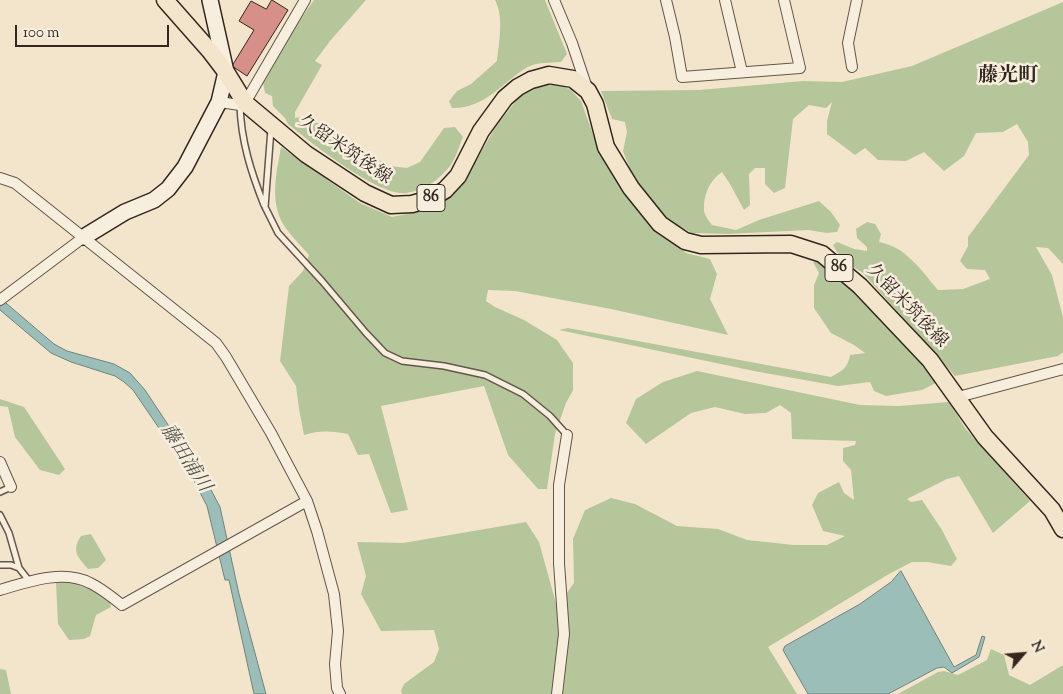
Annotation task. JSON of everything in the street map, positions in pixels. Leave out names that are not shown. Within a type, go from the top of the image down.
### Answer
[{"type":"main road","name":"久留米筑後線","points":[[165,0],[226,72],[243,104],[306,154],[365,193],[391,205],[412,204],[430,199],[445,190],[458,176],[481,131],[505,98],[518,87],[549,75],[573,79],[588,91],[595,104],[606,147],[631,188],[660,224],[685,241],[701,244],[791,244],[822,254],[867,292],[930,360],[985,437],[1057,509],[1063,529]]},
{"type":"street","points":[[0,300],[84,237],[126,212],[154,200],[168,189],[185,167],[219,102],[226,72],[210,0]]},
{"type":"street","points":[[219,102],[243,104],[305,0]]},
{"type":"street","points":[[554,0],[572,43],[588,91]]},
{"type":"street","points":[[666,0],[682,77],[800,68],[784,0]]},
{"type":"street","points":[[726,0],[742,72]]},
{"type":"street","points":[[852,67],[848,43],[857,0]]},
{"type":"street","points":[[0,178],[15,183],[84,237],[216,343],[226,357],[271,433],[307,501],[334,594],[338,631],[335,664],[337,688],[340,694]]},
{"type":"street","points":[[958,397],[1063,370]]},
{"type":"street","points":[[556,694],[564,634],[559,563],[559,485],[567,435]]},
{"type":"street","points":[[0,462],[11,487]]},
{"type":"street","points":[[0,590],[30,582],[72,576],[90,583],[122,604],[307,501]]},
{"type":"lane","points":[[243,104],[241,127],[244,147],[252,175],[278,233],[366,333],[385,352],[402,361],[444,366],[485,375],[523,394],[550,416],[567,435]]},
{"type":"lane","points":[[265,207],[271,126]]},
{"type":"lane","points":[[0,492],[11,487]]},
{"type":"lane","points":[[0,515],[9,533],[19,568],[30,582]]},
{"type":"lane","points":[[0,565],[10,565],[19,568]]},
{"type":"green space","points":[[314,0],[366,0],[315,61],[322,65],[295,112],[295,118],[307,116],[351,145],[390,166],[407,168],[420,162],[444,128],[455,127],[463,137],[456,156],[446,171],[431,184],[419,190],[406,193],[394,192],[379,186],[345,167],[312,143],[288,124],[285,118],[273,106],[272,96],[265,93],[263,82],[290,34]]},
{"type":"green space","points":[[495,0],[545,0],[567,54],[561,62],[537,64],[528,67],[489,96],[472,105],[452,108],[449,101],[457,91],[471,84],[497,61],[500,22]]},
{"type":"green space","points":[[1063,2],[1063,264],[1048,248],[1036,247],[1052,275],[1063,317],[1063,352],[1058,356],[955,376],[863,273],[841,259],[833,245],[837,242],[854,249],[867,251],[867,247],[857,238],[856,229],[867,222],[875,224],[881,234],[879,242],[905,254],[919,267],[938,290],[963,289],[990,279],[985,270],[967,269],[960,261],[968,246],[968,237],[1029,155],[1028,142],[1017,124],[1003,132],[976,133],[964,156],[944,171],[924,152],[906,161],[878,160],[865,148],[855,155],[827,134],[827,121],[832,102],[826,108],[809,105],[793,119],[785,188],[774,193],[765,184],[765,168],[755,168],[749,174],[750,205],[744,210],[722,172],[708,189],[704,211],[712,225],[736,230],[759,220],[819,201],[831,212],[840,225],[837,232],[827,233],[808,230],[728,234],[692,233],[668,220],[636,184],[623,151],[627,132],[625,122],[612,119],[601,91],[699,90],[803,81],[842,82],[912,66]]},
{"type":"green space","points":[[543,84],[558,84],[571,90],[581,101],[599,151],[643,217],[686,253],[710,259],[717,274],[710,299],[728,335],[611,309],[515,291],[488,290],[486,301],[524,320],[557,340],[573,363],[573,390],[566,403],[555,434],[547,489],[538,489],[508,455],[484,386],[381,406],[408,510],[391,513],[369,454],[358,455],[348,434],[315,432],[304,435],[296,386],[280,361],[289,286],[303,271],[309,255],[288,231],[278,211],[275,190],[281,147],[360,203],[392,217],[422,211],[452,196],[468,175],[496,126],[521,95]]},
{"type":"green space","points":[[813,262],[823,262],[838,271],[938,382],[922,390],[886,396],[874,391],[870,382],[838,386],[754,371],[559,330],[568,328],[831,377],[844,369],[850,355],[865,353],[831,333],[814,308],[814,285],[819,273]]},
{"type":"green space","points":[[697,371],[860,405],[899,406],[949,402],[965,428],[1030,501],[993,533],[959,476],[947,479],[907,499],[911,502],[922,500],[942,530],[957,559],[951,566],[927,562],[912,562],[768,647],[797,694],[402,694],[401,691],[404,684],[434,662],[439,649],[434,630],[381,631],[361,594],[366,576],[357,542],[403,543],[526,522],[539,542],[557,607],[574,583],[573,539],[585,510],[611,498],[635,504],[677,526],[718,529],[747,540],[794,545],[827,545],[845,536],[823,531],[812,505],[818,493],[839,482],[844,493],[854,500],[851,470],[843,461],[843,448],[855,445],[856,441],[792,439],[791,413],[780,405],[766,413],[745,414],[715,407],[691,413],[646,444],[626,423],[636,399],[663,382]]},
{"type":"green space","points":[[0,399],[24,407],[65,469],[59,475],[40,470],[15,437],[8,407],[0,406]]},
{"type":"green space","points":[[91,534],[106,560],[98,568],[88,569],[77,554],[76,546],[81,536]]},
{"type":"green space","points":[[68,581],[85,584],[109,599],[111,607],[96,615],[90,636],[84,639],[69,640],[58,624],[56,583]]},
{"type":"green space","points":[[991,649],[1004,655],[1009,675],[1030,685],[1063,665],[1063,694],[898,694],[938,672],[944,671],[958,675],[987,660]]},
{"type":"green space","points":[[0,669],[6,670],[11,694],[0,694]]},
{"type":"water","name":"藤田浦川","points":[[0,298],[54,344],[67,351],[114,364],[130,373],[145,390],[210,488],[220,507],[239,594],[266,694],[254,694],[229,580],[225,580],[207,506],[191,475],[133,390],[115,376],[71,362],[51,353],[0,310]]},
{"type":"water","points":[[901,571],[954,667],[976,655],[982,636],[985,637],[979,657],[952,673],[944,667],[937,668],[888,694],[808,694],[783,650],[785,646],[860,604],[891,582]]},
{"type":"building","points":[[272,0],[288,10],[247,76],[232,66],[254,30],[239,21],[251,1],[266,9]]},
{"type":"district","name":"藤光町","points":[[1008,78]]}]
